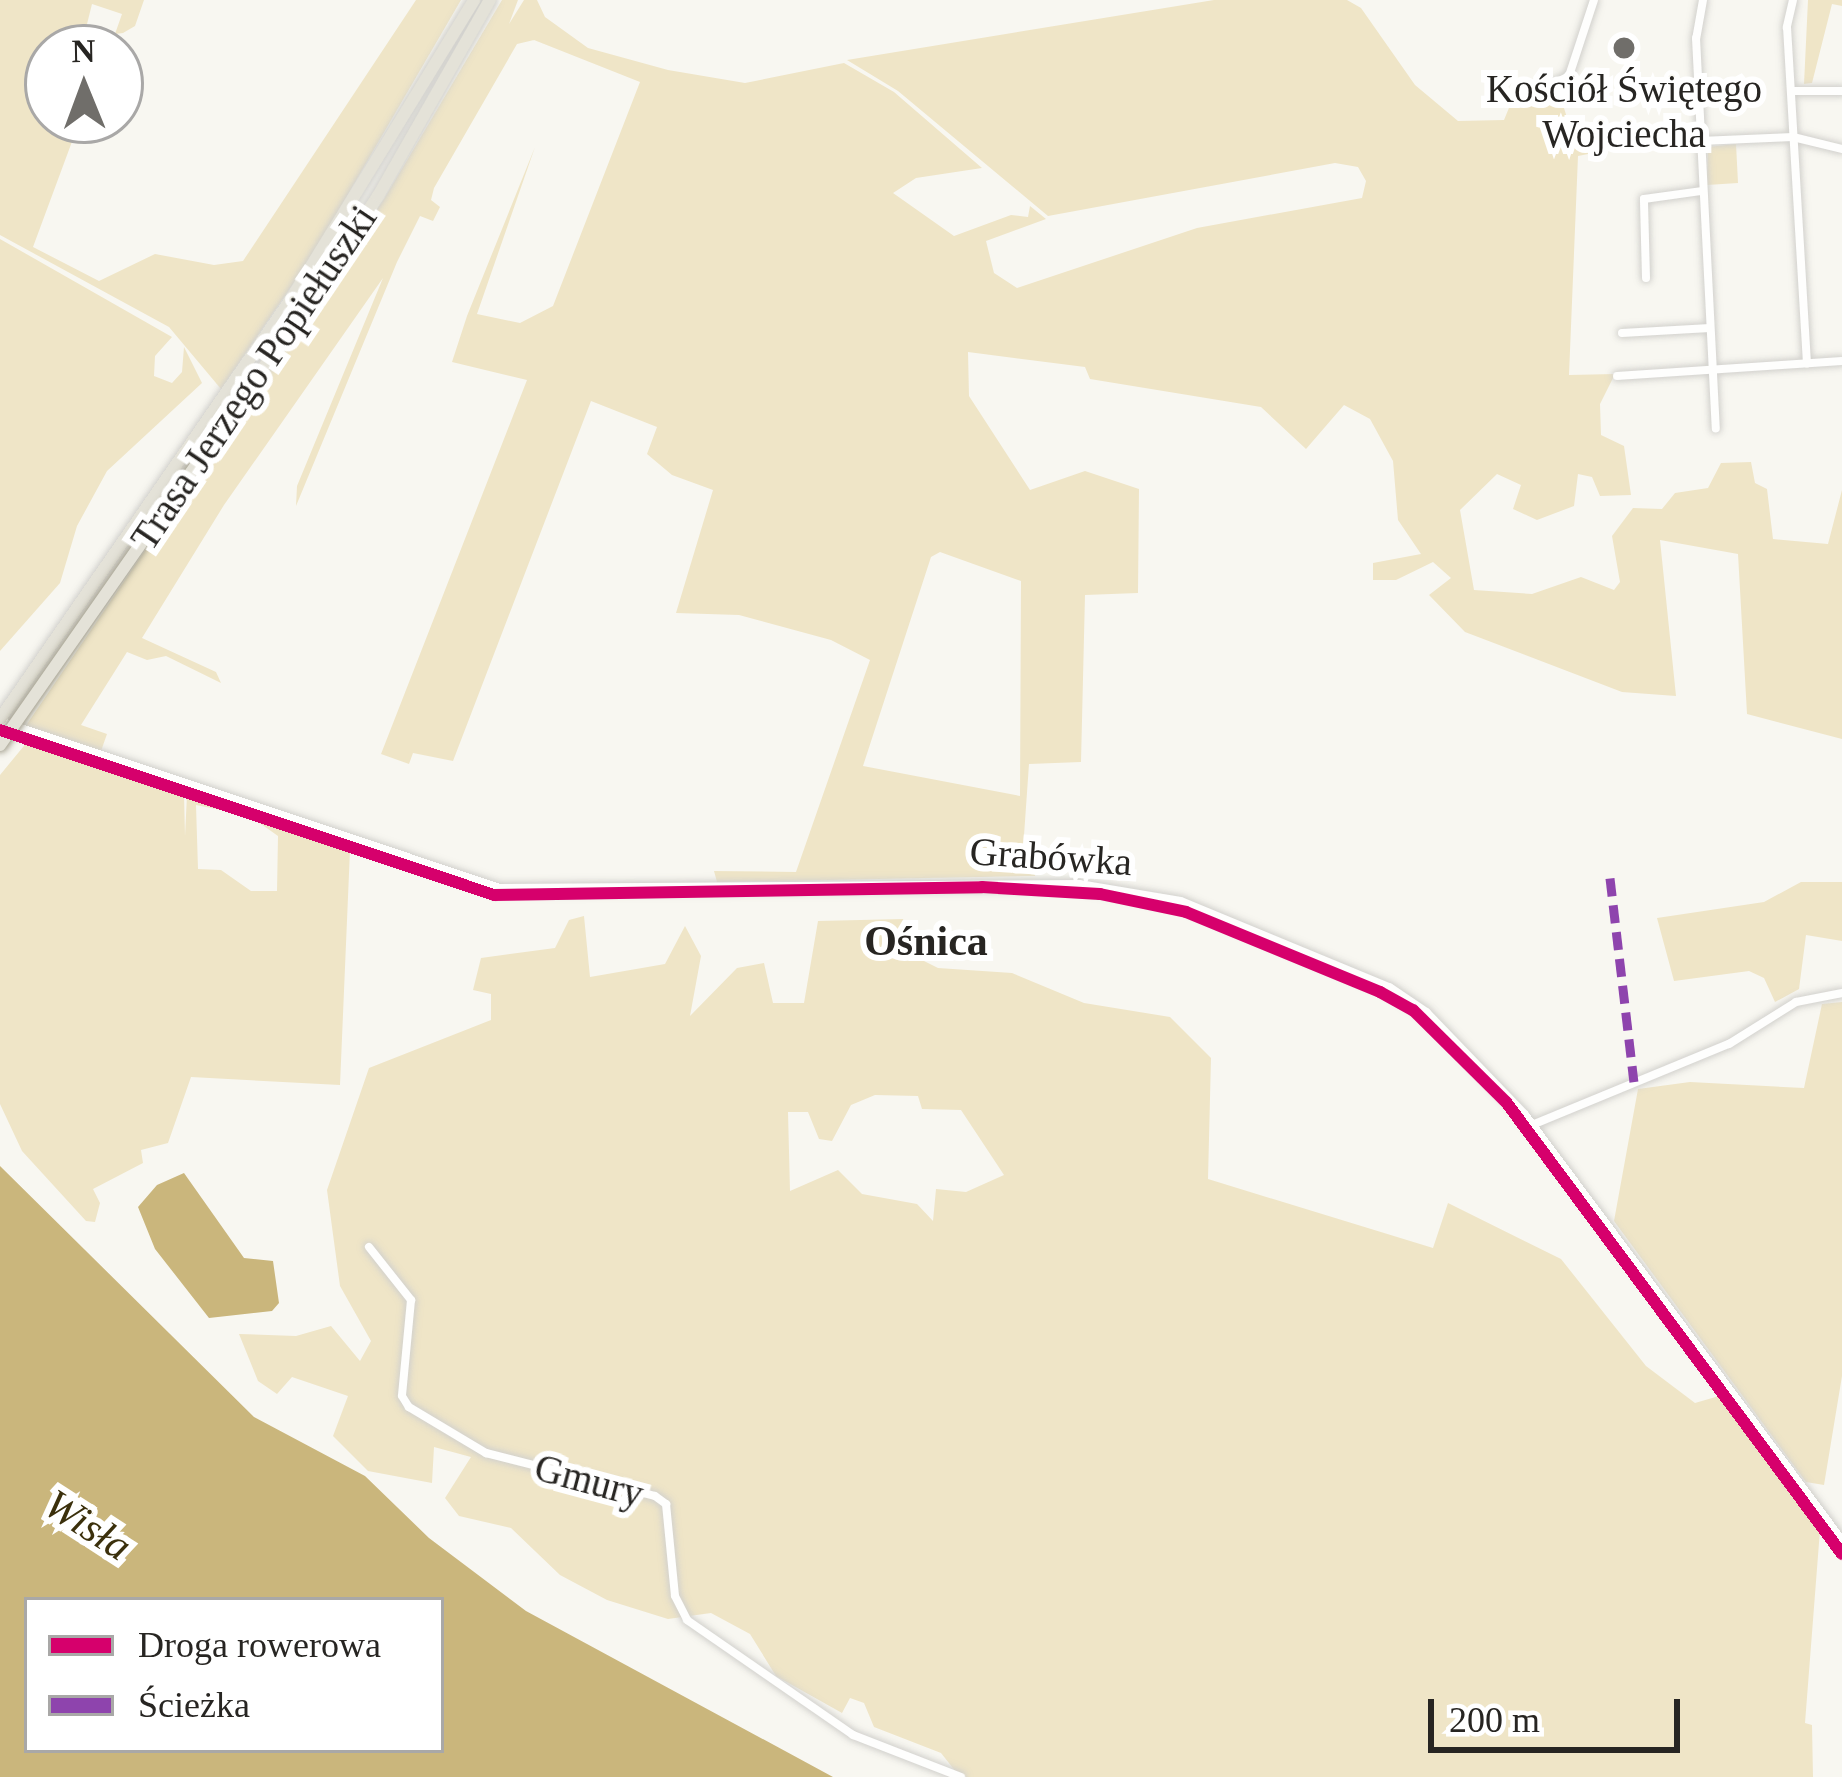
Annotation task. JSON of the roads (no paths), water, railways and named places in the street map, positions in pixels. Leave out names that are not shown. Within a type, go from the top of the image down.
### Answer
[{"type":"main road","name":"Trasa Jerzego Popiełuszki","points":[[0,721],[239,376],[481,2]]},
{"type":"main road","name":"Trasa Jerzego Popiełuszki","points":[[0,745],[378,196],[481,2]]},
{"type":"street","points":[[1527,97],[1569,76],[1594,0]]},
{"type":"street","points":[[1703,0],[1700,141],[1715,428]]},
{"type":"street","points":[[1793,0],[1792,137],[1807,363]]},
{"type":"street","points":[[1791,91],[1842,92]]},
{"type":"street","points":[[1700,141],[1792,137],[1842,149]]},
{"type":"street","points":[[1646,278],[1644,200],[1702,191]]},
{"type":"street","points":[[1622,333],[1710,328]]},
{"type":"street","points":[[1617,376],[1842,361]]},
{"type":"street","name":"Grabówka","points":[[0,721],[500,889],[991,880],[1168,898],[1407,997],[1532,1125],[1842,1542]]},
{"type":"street","points":[[1532,1125],[1730,1044],[1796,1002],[1842,993]]},
{"type":"street","name":"Gmury","points":[[369,1247],[411,1300],[402,1396],[409,1407],[486,1454],[666,1504],[675,1597],[687,1619],[853,1735],[961,1777]]},
{"type":"water","name":"Wisła","points":[[0,1166],[254,1417],[365,1476],[429,1538],[526,1611],[833,1777],[0,1777]]},
{"type":"water","points":[[184,1173],[244,1258],[273,1261],[279,1303],[272,1311],[209,1318],[155,1249],[138,1207],[157,1185]]},
{"type":"place","name":"Kościół Świętego Wojciecha","points":[[1624,48]]},
{"type":"district","name":"Ośnica","points":[[926,941]]}]
